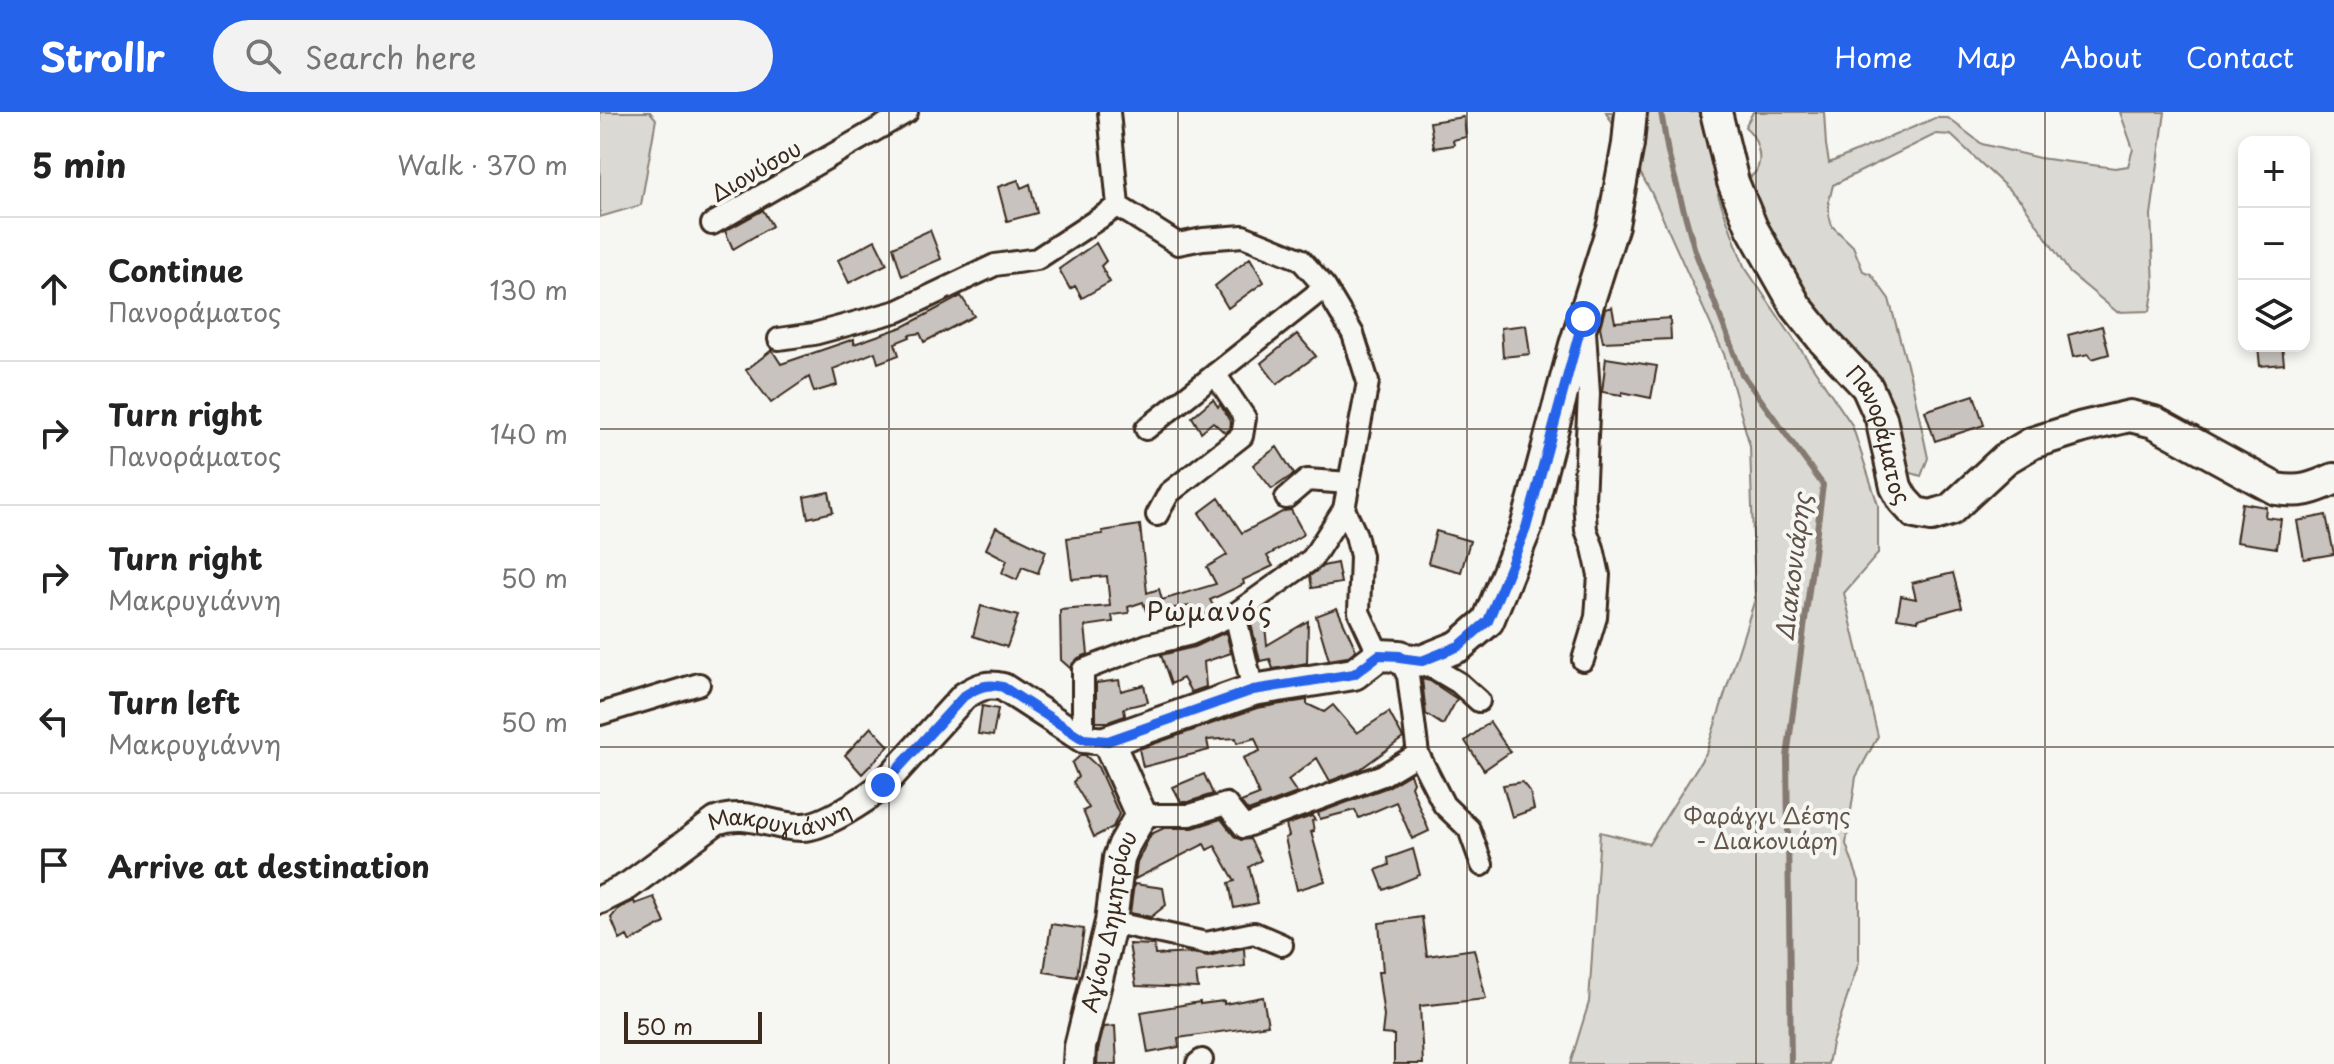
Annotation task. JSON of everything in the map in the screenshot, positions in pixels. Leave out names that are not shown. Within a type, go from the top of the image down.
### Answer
[{"type":"main road","points":[[1095,740],[1253,690],[1354,674],[1400,658],[1459,646],[1488,621],[1526,528],[1583,319],[1613,225],[1631,112]]},
{"type":"main road","name":"Πανοράματος","points":[[1716,112],[1733,182],[1752,228],[1796,306],[1867,387],[1881,418],[1896,487],[1915,513],[1931,516],[1950,510],[2011,455],[2032,443],[2130,416],[2154,422],[2276,489],[2295,492],[2312,489],[2334,479]]},
{"type":"main road","name":"Αγίου Δημητρίου","points":[[1079,1064],[1083,1034],[1111,922],[1121,852],[1141,815],[1095,740]]},
{"type":"street","name":"Διονύσου","points":[[712,224],[907,112]]},
{"type":"street","points":[[1109,112],[1118,206]]},
{"type":"street","points":[[1095,740],[1083,670],[1147,645],[1191,634],[1235,614],[1312,559],[1344,509],[1368,382],[1353,334],[1325,287],[1300,259],[1243,236],[1178,244],[1118,206]]},
{"type":"street","points":[[779,339],[814,334],[898,311],[995,265],[1037,259],[1118,206]]},
{"type":"street","points":[[1146,429],[1325,287]]},
{"type":"street","points":[[1583,319],[1589,394],[1584,500],[1586,530],[1599,575],[1596,617],[1583,660]]},
{"type":"street","points":[[1157,515],[1169,493],[1242,436],[1245,418],[1215,374]]},
{"type":"street","points":[[1286,498],[1307,480],[1349,483]]},
{"type":"street","points":[[1344,509],[1356,535],[1361,556],[1359,612],[1400,658],[1408,676],[1418,754],[1444,805],[1469,829],[1482,865]]},
{"type":"street","points":[[1235,614],[1253,690]]},
{"type":"street","points":[[1400,658],[1459,683],[1479,701]]},
{"type":"street","points":[[600,714],[699,684]]},
{"type":"street","name":"Μακρυγιάννη","points":[[600,900],[628,886],[727,816],[740,815],[804,828],[818,824],[871,795],[964,696],[977,688],[991,684],[1003,687],[1095,740]]},
{"type":"street","points":[[1141,815],[1190,815],[1226,804],[1244,827],[1383,775],[1418,754]]},
{"type":"street","points":[[1111,922],[1206,943],[1254,933],[1282,945]]},
{"type":"green space","points":[[600,112],[650,112],[656,119],[641,205],[600,217]]},
{"type":"green space","name":"Φαράγγι Δέσης - Διακονιάρη","points":[[1606,112],[1733,112],[1735,144],[1718,195],[1744,266],[1852,425],[1878,505],[1878,554],[1844,593],[1878,736],[1856,777],[1846,844],[1859,881],[1859,962],[1828,1064],[1570,1064],[1589,1002],[1600,832],[1649,844],[1706,753],[1755,599],[1750,446],[1724,354],[1651,192]]},
{"type":"green space","points":[[1753,112],[1824,112],[1829,163],[1935,118],[1948,118],[1982,144],[2039,158],[2115,168],[2128,166],[2133,149],[2120,112],[2165,112],[2151,215],[2154,287],[2150,311],[2117,312],[2070,273],[2022,202],[1951,135],[1936,134],[1833,185],[1829,201],[1832,226],[1853,246],[1863,271],[1871,274],[1889,299],[1912,383],[1928,458],[1921,476],[1908,472],[1797,297],[1746,180],[1755,172],[1759,160],[1755,141],[1745,127]]},
{"type":"building","points":[[1464,117],[1466,137],[1453,140],[1454,145],[1434,148],[1430,122]]},
{"type":"building","points":[[1018,180],[1021,188],[1030,184],[1037,213],[1007,221],[998,187]]},
{"type":"building","points":[[763,210],[772,226],[733,249],[725,231]]},
{"type":"building","points":[[930,230],[941,259],[902,276],[893,247]]},
{"type":"building","points":[[875,240],[887,264],[849,283],[838,260]]},
{"type":"building","points":[[1096,243],[1106,261],[1101,266],[1110,282],[1082,298],[1075,286],[1070,289],[1059,269]]},
{"type":"building","points":[[1250,258],[1264,282],[1228,308],[1215,286]]},
{"type":"building","points":[[961,296],[974,316],[924,342],[920,333],[909,335],[895,343],[899,355],[878,363],[875,352],[833,369],[837,385],[814,392],[809,377],[771,403],[746,370],[772,350],[781,364],[854,339],[854,344],[905,326]]},
{"type":"building","points":[[1612,307],[1615,322],[1670,318],[1671,339],[1603,342],[1600,327],[1605,309]]},
{"type":"building","points":[[1526,325],[1530,354],[1503,357],[1501,328]]},
{"type":"building","points":[[2102,326],[2109,354],[2092,359],[2089,354],[2073,357],[2068,335]]},
{"type":"building","points":[[1297,334],[1316,356],[1277,384],[1261,363]]},
{"type":"building","points":[[2259,352],[2283,352],[2284,364],[2260,366]]},
{"type":"building","points":[[1606,358],[1657,366],[1651,398],[1622,392],[1622,395],[1602,392]]},
{"type":"building","points":[[1974,395],[1984,425],[1935,441],[1925,411]]},
{"type":"building","points":[[1213,399],[1218,407],[1220,404],[1231,423],[1225,433],[1213,422],[1201,432],[1192,417]]},
{"type":"building","points":[[1277,447],[1294,474],[1272,489],[1253,465]]},
{"type":"building","points":[[829,492],[833,512],[808,518],[804,497]]},
{"type":"building","points":[[1219,498],[1242,533],[1291,510],[1304,534],[1267,556],[1273,566],[1210,600],[1215,609],[1195,618],[1191,606],[1146,611],[1143,602],[1128,607],[1129,613],[1112,615],[1113,622],[1085,626],[1088,654],[1078,658],[1070,668],[1061,660],[1060,610],[1110,606],[1107,576],[1072,579],[1067,538],[1140,525],[1147,593],[1159,589],[1162,600],[1216,584],[1207,567],[1227,555],[1199,513]]},
{"type":"building","points":[[2242,503],[2266,507],[2265,517],[2281,519],[2277,548],[2236,542]]},
{"type":"building","points":[[2326,515],[2334,554],[2304,559],[2297,521]]},
{"type":"building","points":[[996,527],[1046,551],[1038,573],[1022,567],[1017,580],[1002,573],[1007,560],[986,549]]},
{"type":"building","points":[[1436,531],[1470,541],[1461,572],[1428,563]]},
{"type":"building","points":[[1337,563],[1341,583],[1312,588],[1310,576],[1323,566]]},
{"type":"building","points":[[1953,573],[1962,607],[1918,621],[1897,618],[1901,596],[1916,599],[1912,583]]},
{"type":"building","points":[[981,606],[1018,616],[1007,647],[973,636]]},
{"type":"building","points":[[1337,608],[1356,650],[1347,657],[1329,660],[1316,616]]},
{"type":"building","points":[[1264,617],[1267,645],[1308,621],[1307,663],[1273,669],[1270,659],[1260,661],[1250,620]]},
{"type":"building","points":[[1226,632],[1231,653],[1204,662],[1206,687],[1191,692],[1183,678],[1171,684],[1161,655],[1194,647]]},
{"type":"building","points":[[1422,679],[1457,699],[1443,725],[1426,714]]},
{"type":"building","points":[[1119,680],[1121,691],[1144,685],[1148,702],[1124,708],[1125,716],[1108,722],[1096,722],[1096,683]]},
{"type":"building","points":[[1307,700],[1307,704],[1324,712],[1333,705],[1357,733],[1389,712],[1403,738],[1359,770],[1330,781],[1317,758],[1288,780],[1297,793],[1248,811],[1241,802],[1259,795],[1243,758],[1260,751],[1255,738],[1237,743],[1236,738],[1207,740],[1209,750],[1143,767],[1139,749],[1257,708]]},
{"type":"building","points":[[982,706],[998,709],[993,736],[978,734]]},
{"type":"building","points":[[1490,722],[1510,752],[1484,770],[1465,741]]},
{"type":"building","points":[[871,727],[889,746],[862,774],[845,755]]},
{"type":"building","points":[[1081,755],[1098,767],[1119,814],[1113,827],[1094,837],[1083,811],[1089,808],[1073,782],[1078,777],[1072,763]]},
{"type":"building","points":[[1204,774],[1213,794],[1181,802],[1173,787]]},
{"type":"building","points":[[1410,774],[1411,786],[1429,831],[1412,839],[1396,802],[1359,818],[1355,810],[1320,819],[1318,813],[1388,787]]},
{"type":"building","points":[[1522,782],[1530,792],[1534,809],[1512,817],[1503,785]]},
{"type":"building","points":[[1312,816],[1315,820],[1312,821],[1314,831],[1311,832],[1325,881],[1297,890],[1285,838],[1289,836],[1286,825]]},
{"type":"building","points":[[1221,819],[1234,836],[1241,840],[1250,839],[1261,860],[1249,867],[1258,903],[1234,908],[1229,883],[1235,881],[1215,846],[1207,850],[1204,844],[1135,879],[1137,862],[1151,834],[1164,828],[1193,828]]},
{"type":"building","points":[[1413,849],[1420,875],[1384,890],[1376,870],[1389,865],[1388,858]]},
{"type":"building","points":[[1134,884],[1163,888],[1166,905],[1151,917],[1130,913]]},
{"type":"building","points":[[654,897],[665,923],[630,942],[627,936],[620,940],[611,918],[619,908]]},
{"type":"building","points":[[1422,917],[1427,956],[1474,949],[1486,999],[1420,1006],[1423,1064],[1394,1064],[1394,1035],[1382,1034],[1384,1016],[1378,972],[1383,972],[1379,923]]},
{"type":"building","points":[[1051,924],[1084,929],[1077,977],[1044,972]]},
{"type":"building","points":[[1129,944],[1154,945],[1155,955],[1192,953],[1208,956],[1244,948],[1245,966],[1196,973],[1198,988],[1136,986]]},
{"type":"building","points":[[1263,997],[1268,1025],[1178,1038],[1179,1047],[1148,1053],[1141,1012],[1200,1002],[1224,1001],[1224,1004]]},
{"type":"building","points":[[1115,1026],[1117,1064],[1097,1064],[1104,1027]]},
{"type":"waterway","name":"Διακονιάρης","points":[[1661,112],[1668,153],[1695,251],[1742,374],[1823,485],[1787,757],[1791,1064]]},
{"type":"district","name":"Ρωμανός","points":[[1210,612]]},
{"type":"route","points":[[883,785],[964,696],[991,684],[1011,691],[1083,739],[1108,741],[1253,690],[1354,674],[1379,655],[1422,661],[1459,646],[1488,621],[1526,528],[1583,319]]}]
